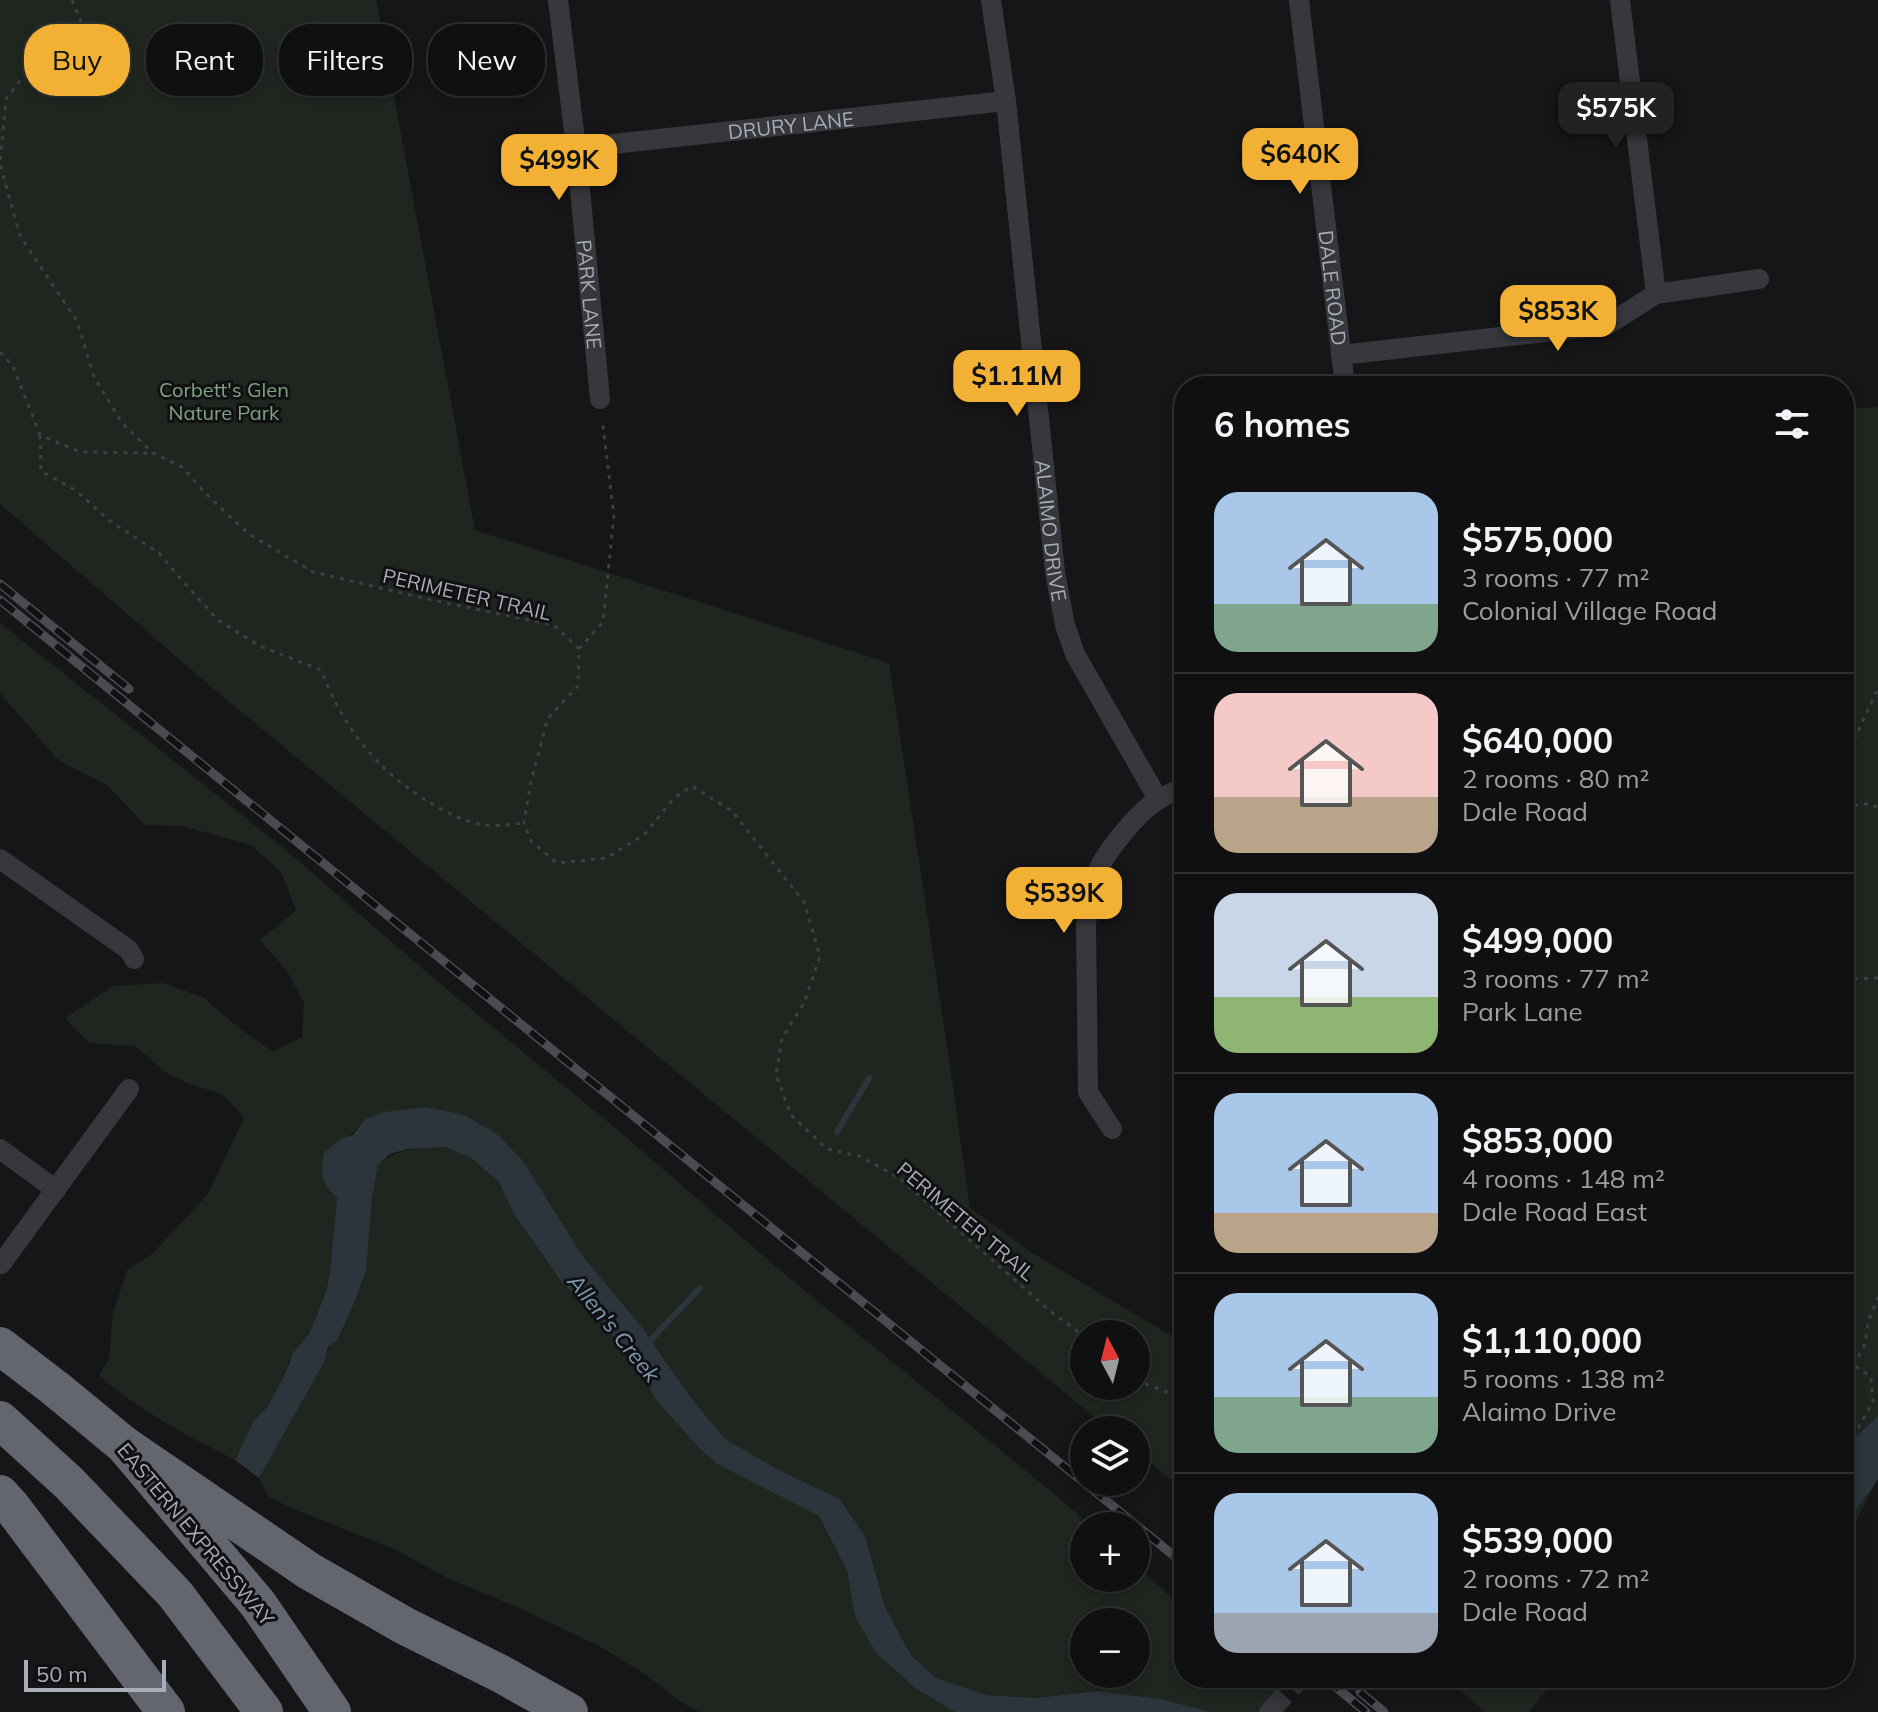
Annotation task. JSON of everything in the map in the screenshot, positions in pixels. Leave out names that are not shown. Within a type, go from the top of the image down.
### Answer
[{"type":"highway","name":"EASTERN EXPRESSWAY","points":[[0,1346],[124,1445],[258,1604],[332,1712]]},
{"type":"highway","points":[[0,1420],[69,1483],[175,1594],[264,1712]]},
{"type":"highway","points":[[124,1445],[309,1571],[405,1626],[569,1712]]},
{"type":"highway","points":[[0,1494],[166,1712]]},
{"type":"street","name":"PARK LANE","points":[[558,0],[576,148],[600,399]]},
{"type":"street","name":"ALAIMO DRIVE","points":[[991,0],[1006,101],[1059,601],[1075,654],[1158,799]]},
{"type":"street","name":"DALE ROAD","points":[[1299,0],[1344,376]]},
{"type":"street","points":[[1620,0],[1656,294]]},
{"type":"street","name":"DRURY LANE","points":[[576,148],[1006,101]]},
{"type":"street","points":[[1341,355],[1607,325],[1656,294],[1759,279]]},
{"type":"street","points":[[1112,1129],[1088,1092],[1086,925],[1090,897],[1095,876],[1122,834],[1158,799],[1174,792]]},
{"type":"street","points":[[0,859],[129,950],[134,959]]},
{"type":"street","points":[[1,1264],[129,1089]]},
{"type":"street","points":[[0,1149],[56,1190]]},
{"type":"path","name":"PERIMETER TRAIL","points":[[72,0],[88,39],[87,51],[71,59],[29,69],[6,99],[0,164],[20,236],[77,321],[94,377],[122,423],[153,453],[182,467],[249,534],[313,572],[554,625],[579,649]]},
{"type":"path","points":[[0,352],[13,366],[40,435],[41,471],[75,490],[110,521],[159,553],[218,620],[260,646],[321,670],[330,695],[350,729],[377,763],[413,793],[450,814],[487,826],[524,823],[531,781],[548,718],[578,686],[579,649],[603,622],[614,515],[600,399]]},
{"type":"path","points":[[40,435],[80,452],[153,453]]},
{"type":"path","points":[[1854,738],[1878,688]]},
{"type":"path","name":"PERIMETER TRAIL","points":[[524,823],[531,841],[557,863],[606,858],[644,835],[674,798],[692,786],[732,811],[804,902],[820,956],[804,1003],[782,1038],[776,1075],[791,1115],[827,1149],[859,1156],[898,1177],[1070,1326]]},
{"type":"path","points":[[1854,806],[1878,807]]},
{"type":"path","points":[[1854,979],[1878,978]]},
{"type":"path","points":[[1854,1435],[1873,1401],[1871,1377],[1855,1366],[1878,1297]]},
{"type":"path","points":[[1150,1386],[1174,1395]]},
{"type":"green space","name":"Corbett's Glen Nature Park","points":[[0,0],[376,0],[380,24],[279,24],[279,96],[394,96],[475,530],[889,663],[970,1208],[1031,1252],[1145,1320],[1070,1320],[1070,1397],[215,690],[0,504]]},
{"type":"green space","points":[[1878,407],[1878,1478],[1854,1525],[1854,408]]},
{"type":"green space","points":[[0,623],[280,845],[781,1271],[1075,1512],[1070,1512],[1070,1592],[1150,1592],[1150,1578],[1174,1599],[1174,1688],[1277,1688],[1279,1709],[1276,1712],[1211,1712],[1161,1699],[1098,1691],[1035,1698],[987,1695],[936,1678],[911,1655],[885,1607],[865,1536],[840,1499],[781,1471],[725,1439],[691,1398],[642,1327],[582,1255],[523,1161],[365,1119],[351,1134],[324,1152],[323,1177],[337,1198],[326,1292],[309,1334],[292,1354],[282,1380],[266,1409],[254,1420],[235,1460],[164,1422],[114,1388],[99,1375],[109,1359],[113,1313],[127,1270],[151,1255],[208,1194],[244,1118],[224,1095],[165,1072],[135,1046],[89,1043],[65,1018],[113,986],[162,983],[203,997],[273,1052],[302,1037],[304,1003],[287,971],[260,940],[296,910],[281,872],[251,845],[182,826],[145,825],[107,785],[59,761],[0,693]]},
{"type":"green space","points":[[445,1147],[471,1158],[499,1182],[514,1214],[563,1284],[588,1306],[639,1366],[656,1400],[698,1447],[717,1464],[819,1516],[847,1571],[855,1617],[918,1690],[955,1712],[699,1712],[597,1645],[451,1580],[396,1550],[269,1497],[259,1478],[325,1361],[372,1199],[378,1165],[402,1152]]},
{"type":"green space","name":"Corbett's Glen Nature Park","points":[[1150,1323],[1172,1336],[1174,1334],[1174,1483],[1150,1463],[1150,1416],[1093,1416],[1074,1400],[1150,1400]]},
{"type":"green space","points":[[1457,1688],[1549,1688],[1529,1712],[1485,1712]]},
{"type":"water","name":"Allen's Creek","points":[[426,1107],[464,1115],[497,1134],[523,1161],[582,1255],[642,1327],[691,1398],[725,1439],[781,1471],[840,1499],[865,1536],[885,1607],[911,1655],[936,1678],[987,1695],[1035,1698],[1098,1691],[1161,1699],[1211,1712],[955,1712],[918,1690],[877,1654],[855,1617],[847,1571],[819,1516],[717,1464],[698,1447],[656,1400],[638,1366],[588,1306],[563,1284],[514,1214],[499,1182],[471,1158],[445,1147],[408,1149],[390,1154],[378,1165],[366,1270],[337,1340],[328,1347],[325,1361],[259,1478],[235,1460],[254,1420],[266,1409],[282,1380],[292,1354],[309,1334],[326,1292],[337,1198],[323,1177],[324,1152],[343,1138],[353,1135],[365,1119],[385,1112]]},
{"type":"water","points":[[1878,1416],[1878,1479],[1854,1513],[1854,1439]]},
{"type":"waterway","points":[[837,1132],[869,1078]]},
{"type":"waterway","name":"Allen's Creek","points":[[645,1346],[700,1288]]},
{"type":"tunnel","points":[[1271,1710],[1291,1688]]},
{"type":"railway","points":[[0,584],[129,689]]},
{"type":"railway","points":[[0,600],[1174,1556]]},
{"type":"railway","points":[[1337,1688],[1366,1712]]},
{"type":"railway","points":[[1360,1692],[1384,1712]]}]
